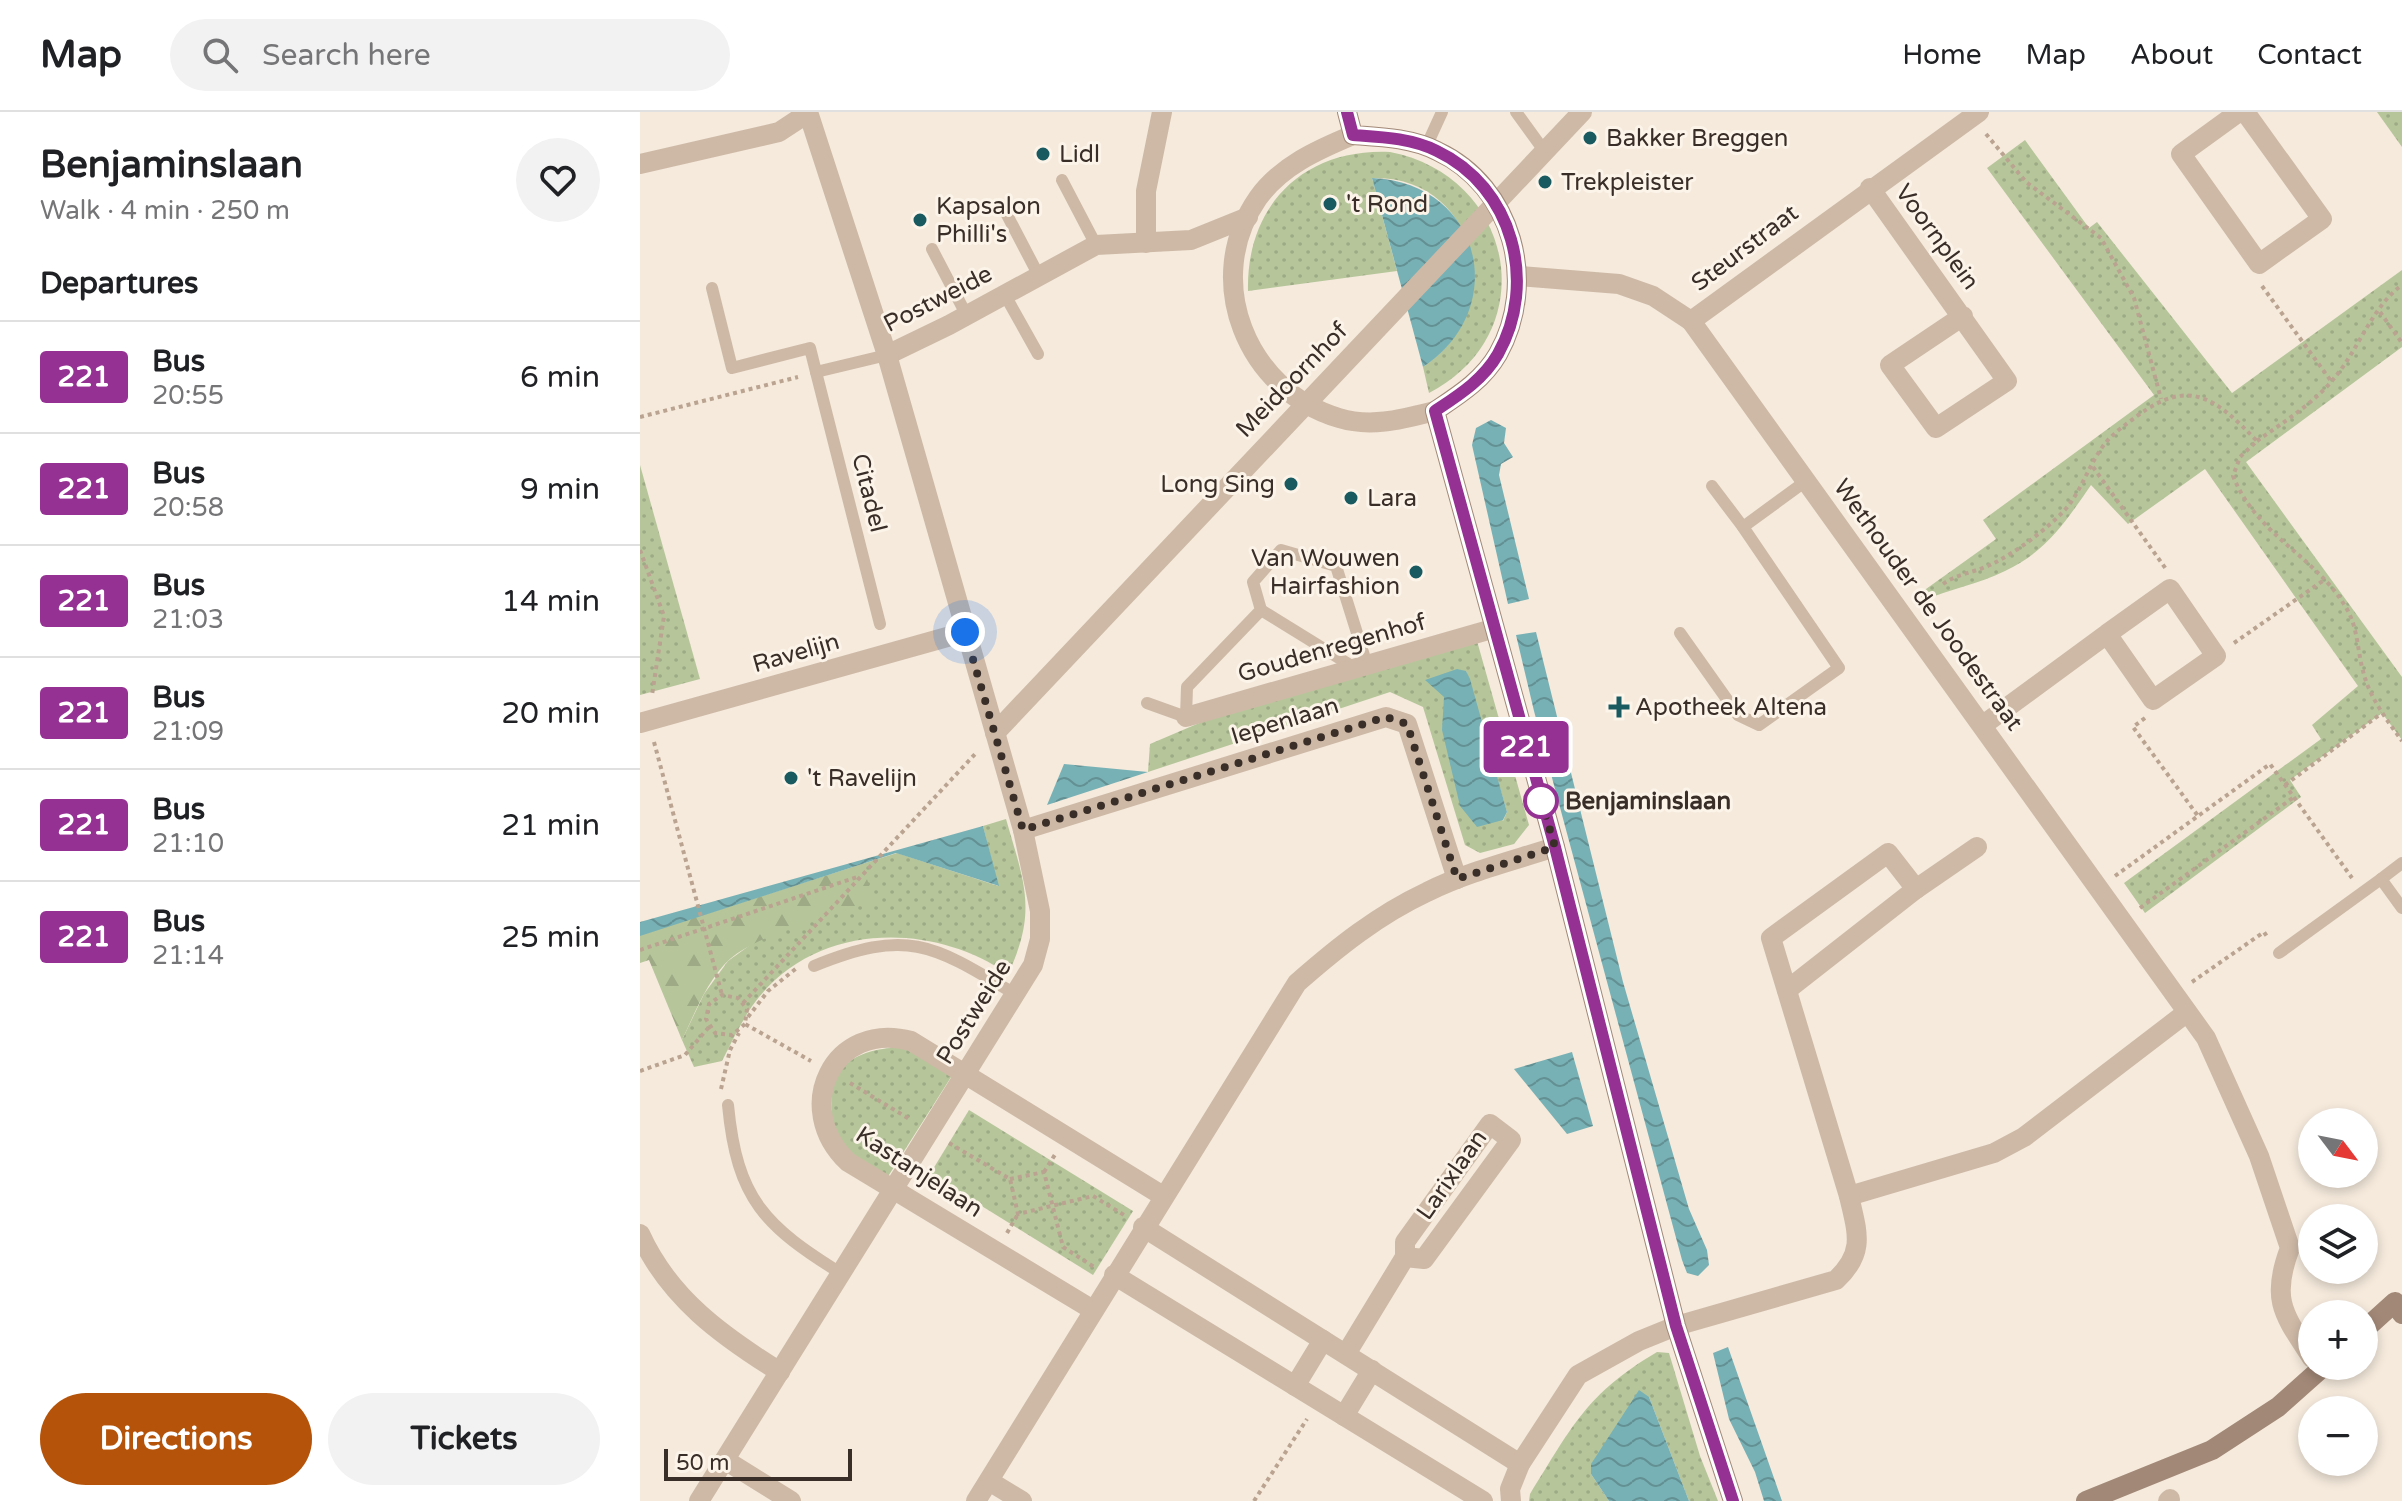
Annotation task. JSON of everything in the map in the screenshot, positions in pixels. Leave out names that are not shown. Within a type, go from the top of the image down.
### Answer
[{"type":"street","points":[[640,164],[779,132],[808,112]]},
{"type":"street","name":"Postweide","points":[[699,1501],[1033,965],[1040,939],[1040,911],[1023,830],[887,355],[808,112]]},
{"type":"street","points":[[1146,243],[1146,191],[1162,112]]},
{"type":"street","points":[[1347,112],[1353,135]]},
{"type":"street","name":"Meidoornhof","points":[[995,733],[1582,112]]},
{"type":"street","points":[[2242,112],[2322,219],[2259,264],[2181,154],[2242,112]]},
{"type":"street","name":"Steurstraat","points":[[1519,276],[1619,284],[1653,296],[1691,321],[1870,188],[1976,114]]},
{"type":"street","points":[[1353,135],[1399,139],[1426,147],[1469,172],[1496,203],[1512,237],[1519,276],[1514,318],[1497,356],[1470,388],[1435,411],[1389,423],[1342,419],[1304,405],[1263,369],[1241,328],[1233,281],[1236,250],[1248,217],[1259,198],[1286,168],[1353,135]]},
{"type":"street","name":"Voornplein","points":[[1870,188],[1963,316],[2007,381],[1936,428],[1890,365],[1963,316]]},
{"type":"street","name":"Postweide","points":[[887,355],[967,316],[1096,245],[1191,240],[1248,217]]},
{"type":"street","name":"Wethouder de Joodestraat","points":[[1691,321],[1983,725],[2221,1065],[2259,1156],[2290,1248],[2282,1270],[2281,1311],[2298,1336]]},
{"type":"street","points":[[1435,411],[1500,628],[1676,1326],[1733,1501]]},
{"type":"street","points":[[1983,725],[2107,634],[2170,589],[2216,656],[2153,700],[2107,634]]},
{"type":"street","name":"Goudenregenhof","points":[[1186,717],[1500,628]]},
{"type":"street","name":"Ravelijn","points":[[644,722],[965,632]]},
{"type":"street","name":"Iepenlaan","points":[[1023,830],[1386,717],[1407,724],[1457,879]]},
{"type":"street","points":[[976,1501],[1297,983],[1348,939],[1397,907],[1457,879],[1555,847]]},
{"type":"street","points":[[1787,990],[1916,889],[1977,847]]},
{"type":"street","points":[[1511,1501],[1510,1489],[1520,1464],[1578,1375],[1639,1341],[1676,1326],[1836,1280],[1851,1266],[1859,1240],[1849,1196],[1771,938],[1888,853],[1916,889]]},
{"type":"street","points":[[1849,1196],[1994,1153],[2024,1137],[2186,1013]]},
{"type":"street","points":[[829,1071],[845,1052],[867,1038],[897,1037],[911,1041],[1163,1196]]},
{"type":"street","name":"Kastanjelaan","points":[[829,1071],[821,1098],[827,1137],[848,1162],[1093,1310]]},
{"type":"street","name":"Larixlaan","points":[[1346,1354],[1405,1257],[1405,1242],[1490,1124],[1511,1140],[1424,1259],[1405,1257]]},
{"type":"street","points":[[1143,1227],[1520,1464]]},
{"type":"street","points":[[640,1234],[663,1273],[689,1307],[724,1337],[780,1372]]},
{"type":"street","points":[[1113,1276],[1483,1501]]},
{"type":"street","points":[[2378,1320],[2400,1303]]},
{"type":"street","points":[[1295,1386],[1323,1340]]},
{"type":"street","points":[[1344,1416],[1372,1370]]},
{"type":"street","points":[[2086,1501],[2212,1450],[2278,1407],[2304,1380]]},
{"type":"street","points":[[725,1460],[791,1501]]},
{"type":"street","points":[[989,1481],[1022,1501]]},
{"type":"lane","points":[[1426,147],[1442,112]]},
{"type":"lane","points":[[1516,112],[1545,152]]},
{"type":"lane","points":[[1062,180],[1096,245]]},
{"type":"lane","points":[[1005,211],[1039,276]]},
{"type":"lane","points":[[932,249],[967,316]]},
{"type":"lane","points":[[712,288],[732,368],[810,348],[816,372],[887,355]]},
{"type":"lane","points":[[1005,295],[1038,354]]},
{"type":"lane","name":"Citadel","points":[[816,372],[880,624]]},
{"type":"lane","points":[[1743,527],[1806,481]]},
{"type":"lane","points":[[1680,633],[1738,715],[1759,725],[1839,668],[1712,486]]},
{"type":"lane","points":[[1281,550],[1336,566],[1361,667],[1261,610],[1253,582],[1281,550]]},
{"type":"lane","points":[[1147,703],[1186,717],[1187,687],[1261,610]]},
{"type":"lane","points":[[2279,953],[2402,863]]},
{"type":"lane","points":[[2381,879],[2402,908]]},
{"type":"lane","points":[[814,966],[880,943],[916,946],[952,956],[1015,994]]},
{"type":"lane","points":[[728,1105],[731,1139],[754,1200],[788,1240],[842,1274]]},
{"type":"path","points":[[1976,114],[2026,182],[2101,238],[2134,298],[2161,399]]},
{"type":"path","points":[[2259,264],[2251,270],[2331,381]]},
{"type":"path","points":[[2402,285],[2379,311],[2331,381],[2240,457],[2233,476],[2252,514],[2324,580],[2346,607],[2358,638],[2363,672],[2382,713],[2402,741]]},
{"type":"path","points":[[2379,311],[2402,343]]},
{"type":"path","points":[[640,417],[816,372]]},
{"type":"path","points":[[1943,584],[1993,564],[2064,511],[2093,467],[2100,449],[2117,431],[2161,399],[2182,394],[2205,398],[2257,441]]},
{"type":"path","points":[[2093,467],[2173,579],[2170,589]]},
{"type":"path","points":[[640,550],[664,616],[644,722],[704,920],[722,995]]},
{"type":"path","points":[[2216,656],[2324,580]]},
{"type":"path","points":[[2153,700],[2152,713],[2133,727],[2198,816]]},
{"type":"path","points":[[2285,785],[2382,713]]},
{"type":"path","points":[[743,1003],[995,733]]},
{"type":"path","points":[[2098,888],[2270,764],[2362,893]]},
{"type":"path","points":[[2122,921],[2294,797]]},
{"type":"path","points":[[640,950],[859,876]]},
{"type":"path","points":[[2174,995],[2264,932],[2279,953]]},
{"type":"path","points":[[728,1105],[719,1103],[723,1075],[747,1017],[768,991],[808,959],[814,966]]},
{"type":"path","points":[[740,1031],[724,1036],[709,1027],[706,1011],[715,998],[731,995],[743,1003],[747,1017]]},
{"type":"path","points":[[745,1024],[1010,1179],[1044,1172],[1063,1247],[1113,1276]]},
{"type":"path","points":[[640,1071],[685,1055],[709,1027]]},
{"type":"path","points":[[1010,1179],[1018,1214],[1093,1196],[1143,1227]]},
{"type":"path","points":[[1254,1501],[1319,1400]]},
{"type":"green space","points":[[2377,112],[2402,112],[2402,147]]},
{"type":"green space","points":[[2025,140],[2089,228],[2097,222],[2232,393],[2402,270],[2402,347],[2246,462],[2402,677],[2402,740],[2382,713],[2290,780],[2301,797],[2145,913],[2124,883],[2321,739],[2312,725],[2358,686],[2205,469],[2128,524],[2091,485],[2054,534],[2019,564],[1924,600],[1919,594],[1996,539],[1983,520],[2154,395],[1987,168]]},
{"type":"green space","points":[[1390,152],[1432,167],[1465,191],[1488,223],[1500,259],[1501,297],[1489,333],[1466,366],[1429,393],[1423,367],[1450,342],[1467,313],[1473,281],[1470,250],[1457,221],[1437,198],[1408,183],[1372,178],[1397,271],[1248,291],[1250,260],[1257,232],[1269,208],[1286,188],[1307,172],[1331,160],[1359,153]]},
{"type":"green space","points":[[640,465],[700,679],[640,695]]},
{"type":"green space","points":[[1477,641],[1529,825],[1514,844],[1480,853],[1465,845],[1423,707],[1390,692],[1148,772],[1150,744],[1211,718]],"holes":[[[1466,671],[1507,812],[1503,821],[1444,724],[1444,697]]]},
{"type":"green space","points":[[1006,819],[1025,896],[1023,932],[1008,974],[978,957],[946,945],[912,939],[878,938],[845,943],[813,954],[784,972],[754,1004],[722,1061],[694,1067],[682,1040],[704,994],[728,961],[862,864],[897,853],[998,886],[983,826]]},
{"type":"green space","points":[[862,864],[874,900],[778,933],[730,959],[708,987],[682,1040],[649,960],[640,963],[640,935]]},
{"type":"green space","points":[[902,1047],[953,1074],[887,1178],[857,1161],[838,1143],[832,1130],[832,1095],[835,1081],[849,1062],[872,1051]]},
{"type":"green space","points":[[969,1110],[1133,1211],[1093,1275],[930,1174]]},
{"type":"green space","points":[[1657,1352],[1669,1353],[1700,1456],[1718,1501],[1689,1501],[1649,1397],[1591,1474],[1609,1501],[1529,1501],[1530,1494],[1583,1414],[1613,1382]]},
{"type":"water","points":[[1372,178],[1409,185],[1438,201],[1460,224],[1472,252],[1475,282],[1468,313],[1451,342],[1423,367]]},
{"type":"water","points":[[1491,420],[1506,428],[1504,443],[1513,457],[1501,464],[1499,475],[1529,599],[1508,604],[1472,445],[1476,428]]},
{"type":"water","points":[[1536,632],[1623,982],[1689,1209],[1707,1250],[1709,1265],[1698,1276],[1687,1273],[1682,1260],[1534,711],[1516,635]]},
{"type":"water","points":[[1457,669],[1466,671],[1470,679],[1507,812],[1503,820],[1477,827],[1460,806],[1442,730],[1444,697],[1425,680]]},
{"type":"water","points":[[1064,764],[1148,772],[1047,805]]},
{"type":"water","points":[[983,826],[999,886],[896,853],[640,936],[640,922]]},
{"type":"water","points":[[1572,1052],[1593,1126],[1567,1134],[1514,1069]]},
{"type":"water","points":[[1728,1347],[1782,1501],[1764,1501],[1755,1472],[1729,1419],[1713,1353]]},
{"type":"water","points":[[1639,1390],[1649,1397],[1689,1501],[1609,1501],[1591,1474],[1591,1464]]},
{"type":"bus line","name":"221","points":[[1347,112],[1353,135],[1399,139],[1436,150],[1469,172],[1496,203],[1512,237],[1519,276],[1514,318],[1497,356],[1470,388],[1435,411],[1492,629],[1555,847],[1676,1326],[1733,1501]]},
{"type":"place","name":"Bakker Breggen","points":[[1590,138]]},
{"type":"place","name":"Lidl","points":[[1043,154]]},
{"type":"place","name":"Trekpleister","points":[[1545,182]]},
{"type":"place","name":"'t Rond","points":[[1330,204]]},
{"type":"place","name":"Kapsalon Philli's","points":[[920,220]]},
{"type":"place","name":"Long Sing","points":[[1291,484]]},
{"type":"place","name":"Lara","points":[[1351,498]]},
{"type":"place","name":"Van Wouwen Hairfashion","points":[[1416,572]]},
{"type":"place","name":"Apotheek Altena","points":[[1619,707]]},
{"type":"place","name":"'t Ravelijn","points":[[791,778]]},
{"type":"place","name":"Benjaminslaan","points":[[1541,801]]},
{"type":"route","points":[[965,632],[1023,830],[1386,717],[1407,724],[1457,879],[1555,847],[1539,793],[1541,801]]}]
